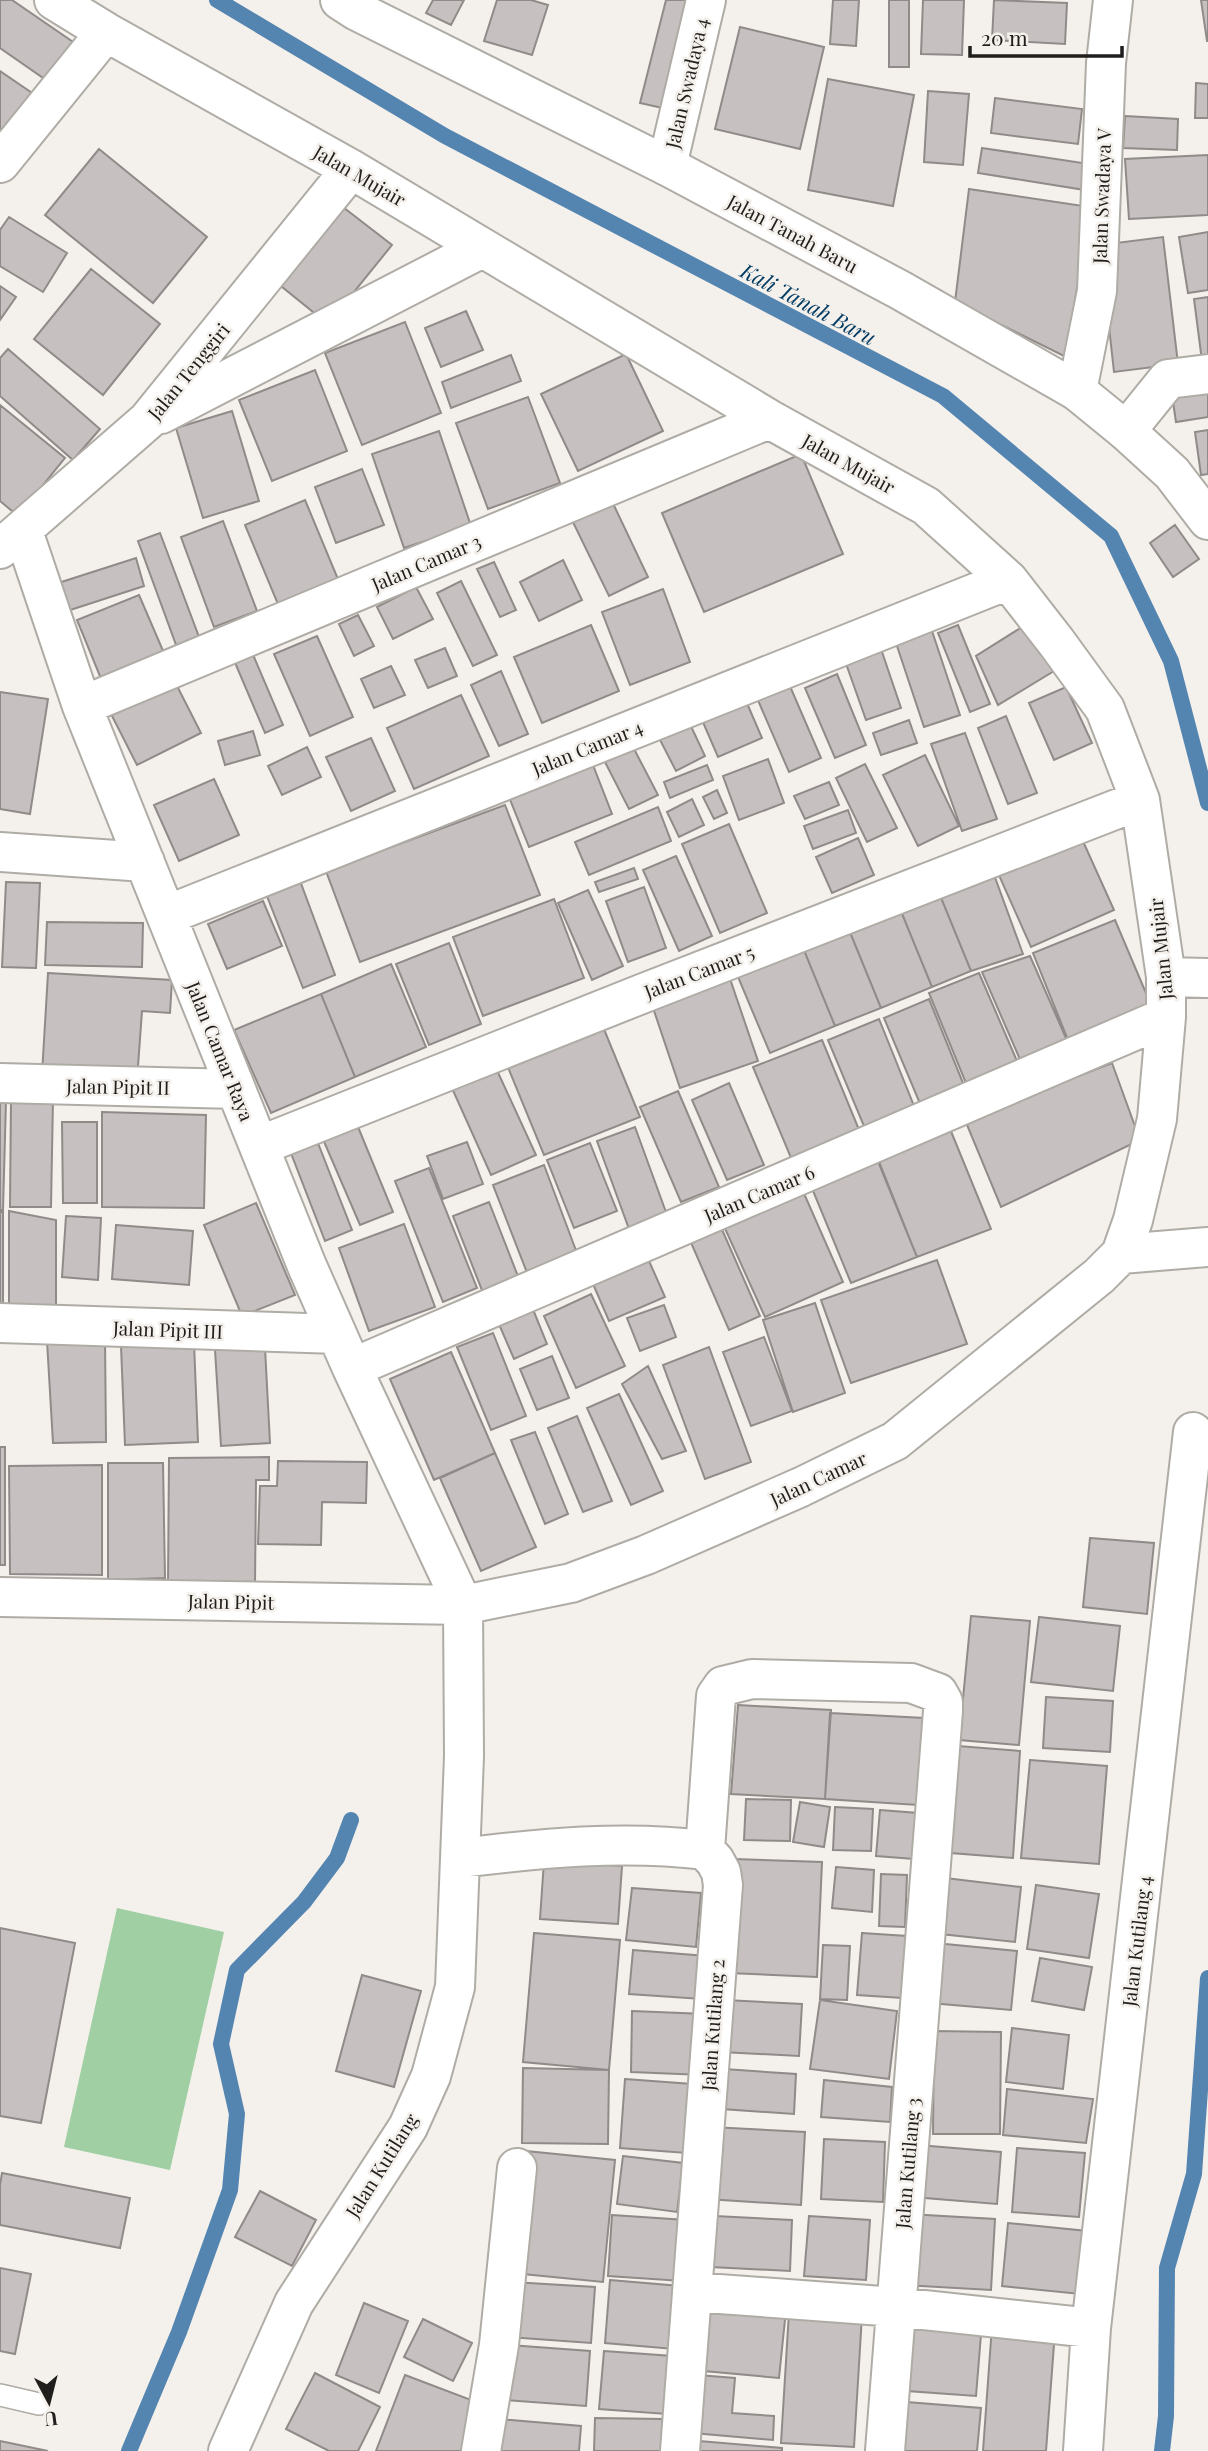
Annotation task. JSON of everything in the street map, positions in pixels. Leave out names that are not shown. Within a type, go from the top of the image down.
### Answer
[{"type":"street","name":"Jalan Mujair","points":[[54,0],[351,169],[769,419],[926,506],[1008,580],[1105,709],[1140,800],[1192,978],[1166,1017],[1157,1119],[1133,1220],[1121,1254]]},
{"type":"street","name":"Jalan Tanah Baru","points":[[340,0],[357,11],[667,166],[900,290],[1077,391],[1172,473],[1208,520]]},
{"type":"street","name":"Jalan Swadaya 4","points":[[667,166],[706,0]]},
{"type":"street","name":"Jalan Swadaya V","points":[[1077,391],[1097,291],[1106,63],[1113,0]]},
{"type":"street","points":[[0,163],[106,32]]},
{"type":"street","name":"Jalan Tenggiri","points":[[8,531],[148,420],[351,169]]},
{"type":"street","points":[[148,420],[482,248]]},
{"type":"street","points":[[1126,431],[1168,379],[1208,374]]},
{"type":"street","name":"Jalan Camar 3","points":[[82,706],[769,419]]},
{"type":"street","name":"Jalan Camar Raya","points":[[8,531],[345,1351],[463,1605]]},
{"type":"street","name":"Jalan Camar 4","points":[[166,915],[1008,580]]},
{"type":"street","name":"Jalan Camar 5","points":[[260,1146],[1140,800]]},
{"type":"street","points":[[0,852],[145,862]]},
{"type":"street","name":"Jalan Camar 6","points":[[345,1351],[1166,1017]]},
{"type":"street","name":"Jalan Pipit II","points":[[0,1083],[236,1089]]},
{"type":"street","points":[[1121,1254],[1190,1248]]},
{"type":"street","name":"Jalan Camar","points":[[463,1605],[571,1583],[646,1556],[801,1487],[895,1441],[1099,1276],[1121,1254]]},
{"type":"street","name":"Jalan Pipit III","points":[[0,1323],[345,1351]]},
{"type":"street","name":"Jalan Kutilang 4","points":[[1083,2451],[1091,2328],[1196,1581],[1193,1432]]},
{"type":"street","name":"Jalan Pipit","points":[[0,1597],[463,1605]]},
{"type":"street","name":"Jalan Kutilang","points":[[228,2451],[294,2303],[408,2127],[431,2076],[455,1987],[464,1756],[463,1605]]},
{"type":"street","name":"Jalan Kutilang 3","points":[[705,1850],[716,1696],[723,1686],[752,1679],[911,1684],[938,1693],[943,1702],[886,2451]]},
{"type":"street","points":[[461,1858],[550,1847],[660,1844],[705,1850]]},
{"type":"street","name":"Jalan Kutilang 2","points":[[680,2451],[723,1885],[721,1872],[705,1850]]},
{"type":"street","points":[[481,2451],[499,2345],[517,2168]]},
{"type":"street","points":[[692,2292],[896,2307],[1091,2328]]},
{"type":"lane","points":[[0,2395],[39,2404]]},
{"type":"green space","points":[[117,1908],[224,1932],[170,2170],[64,2147]]},
{"type":"building","points":[[0,0],[12,0],[76,44],[49,82],[0,48]]},
{"type":"building","points":[[433,0],[464,0],[451,25],[426,13]]},
{"type":"building","points":[[497,0],[531,0],[548,5],[532,55],[484,41]]},
{"type":"building","points":[[666,0],[693,0],[667,109],[640,103]]},
{"type":"building","points":[[833,0],[859,0],[856,46],[830,44]]},
{"type":"building","points":[[889,0],[909,0],[909,67],[889,67]]},
{"type":"building","points":[[923,0],[964,0],[962,55],[921,54]]},
{"type":"building","points":[[994,0],[1067,3],[1065,44],[992,40]]},
{"type":"building","points":[[1201,0],[1208,0],[1208,41],[1207,41]]},
{"type":"building","points":[[740,27],[824,47],[800,149],[715,129]]},
{"type":"building","points":[[0,71],[38,97],[9,138],[0,132]]},
{"type":"building","points":[[828,79],[914,95],[893,206],[808,190]]},
{"type":"building","points":[[1196,83],[1208,84],[1208,118],[1195,118]]},
{"type":"building","points":[[928,91],[969,94],[963,165],[924,162]]},
{"type":"building","points":[[995,98],[1082,109],[1078,144],[991,133]]},
{"type":"building","points":[[1125,116],[1178,119],[1177,150],[1123,148]]},
{"type":"building","points":[[982,148],[1096,165],[1091,191],[978,173]]},
{"type":"building","points":[[99,149],[207,237],[153,303],[45,215]]},
{"type":"building","points":[[1208,155],[1208,215],[1129,219],[1125,159]]},
{"type":"building","points":[[969,189],[1090,207],[1066,357],[955,302]]},
{"type":"building","points":[[339,204],[392,245],[328,324],[276,282]]},
{"type":"building","points":[[9,217],[67,253],[43,292],[0,266],[0,230]]},
{"type":"building","points":[[1208,232],[1208,290],[1188,293],[1179,237]]},
{"type":"building","points":[[1163,237],[1178,364],[1114,372],[1100,245]]},
{"type":"building","points":[[91,269],[160,324],[103,395],[34,339]]},
{"type":"building","points":[[0,286],[16,297],[0,320]]},
{"type":"building","points":[[1208,297],[1208,361],[1202,361],[1194,299]]},
{"type":"building","points":[[466,311],[483,350],[441,367],[425,328]]},
{"type":"building","points":[[405,322],[441,413],[362,445],[325,353]]},
{"type":"building","points":[[8,349],[100,429],[73,460],[0,396],[0,358]]},
{"type":"building","points":[[626,354],[663,431],[578,471],[541,394]]},
{"type":"building","points":[[511,355],[521,381],[451,408],[442,382]]},
{"type":"building","points":[[315,370],[347,451],[272,481],[239,400]]},
{"type":"building","points":[[1208,389],[1208,417],[1176,422],[1172,395]]},
{"type":"building","points":[[528,397],[560,483],[488,509],[456,423]]},
{"type":"building","points":[[0,405],[65,458],[18,516],[0,501]]},
{"type":"building","points":[[232,411],[259,501],[203,518],[176,428]]},
{"type":"building","points":[[1208,430],[1208,474],[1201,475],[1195,432]]},
{"type":"building","points":[[439,431],[471,526],[404,548],[372,454]]},
{"type":"building","points":[[801,454],[843,554],[704,612],[662,513]]},
{"type":"building","points":[[362,469],[384,525],[336,543],[315,487]]},
{"type":"building","points":[[609,495],[648,577],[609,596],[569,514]]},
{"type":"building","points":[[305,500],[340,584],[280,609],[245,525]]},
{"type":"building","points":[[223,521],[257,611],[214,627],[181,537]]},
{"type":"building","points":[[1175,525],[1199,559],[1173,577],[1150,543]]},
{"type":"building","points":[[160,533],[202,645],[179,653],[138,541]]},
{"type":"building","points":[[136,558],[144,586],[58,614],[49,586]]},
{"type":"building","points":[[563,560],[582,600],[539,621],[520,582]]},
{"type":"building","points":[[494,562],[516,610],[500,617],[477,569]]},
{"type":"building","points":[[461,581],[497,655],[473,666],[437,593]]},
{"type":"building","points":[[416,587],[433,619],[393,639],[377,607]]},
{"type":"building","points":[[663,589],[690,662],[630,685],[602,612]]},
{"type":"building","points":[[139,595],[167,660],[104,686],[77,620]]},
{"type":"building","points":[[358,615],[374,646],[354,656],[339,624]]},
{"type":"building","points":[[1030,622],[1059,668],[998,705],[976,656]]},
{"type":"building","points":[[591,625],[619,691],[542,723],[514,657]]},
{"type":"building","points":[[930,625],[960,715],[924,727],[894,637]]},
{"type":"building","points":[[958,625],[990,704],[970,712],[938,633]]},
{"type":"building","points":[[317,636],[353,717],[310,736],[274,654]]},
{"type":"building","points":[[880,646],[901,708],[866,720],[844,658]]},
{"type":"building","points":[[445,648],[457,676],[428,688],[415,660]]},
{"type":"building","points":[[251,650],[283,725],[265,733],[233,658]]},
{"type":"building","points":[[391,666],[405,695],[374,708],[361,679]]},
{"type":"building","points":[[501,671],[528,734],[499,746],[471,685]]},
{"type":"building","points":[[837,674],[866,745],[835,758],[805,688]]},
{"type":"building","points":[[786,677],[821,758],[789,772],[754,691]]},
{"type":"building","points":[[175,682],[201,733],[137,765],[111,714]]},
{"type":"building","points":[[1066,687],[1092,743],[1054,760],[1029,703]]},
{"type":"building","points":[[0,692],[48,699],[30,814],[0,809]]},
{"type":"building","points":[[743,694],[762,738],[718,757],[699,713]]},
{"type":"building","points":[[461,695],[489,756],[414,789],[387,728]]},
{"type":"building","points":[[1006,716],[1037,793],[1008,804],[978,728]]},
{"type":"building","points":[[688,720],[705,756],[676,771],[657,734]]},
{"type":"building","points":[[909,720],[917,743],[881,755],[873,733]]},
{"type":"building","points":[[253,731],[260,755],[225,765],[218,741]]},
{"type":"building","points":[[965,733],[997,819],[962,831],[931,744]]},
{"type":"building","points":[[371,738],[395,791],[351,811],[326,757]]},
{"type":"building","points":[[307,747],[321,777],[282,795],[268,766]]},
{"type":"building","points":[[633,747],[658,795],[629,809],[605,762]]},
{"type":"building","points":[[925,755],[959,826],[918,846],[883,775]]},
{"type":"building","points":[[768,759],[784,803],[739,820],[723,776]]},
{"type":"building","points":[[591,760],[612,814],[529,847],[507,792]]},
{"type":"building","points":[[865,764],[897,828],[867,842],[836,778]]},
{"type":"building","points":[[707,765],[713,780],[670,798],[664,782]]},
{"type":"building","points":[[214,779],[239,835],[179,861],[154,805]]},
{"type":"building","points":[[829,782],[839,805],[805,819],[794,796]]},
{"type":"building","points":[[717,790],[727,813],[714,819],[703,797]]},
{"type":"building","points":[[692,799],[704,825],[679,837],[667,812]]},
{"type":"building","points":[[505,805],[540,895],[360,962],[326,871]]},
{"type":"building","points":[[658,807],[671,841],[589,875],[575,842]]},
{"type":"building","points":[[848,810],[856,833],[813,849],[804,826]]},
{"type":"building","points":[[729,824],[767,913],[720,933],[682,844]]},
{"type":"building","points":[[1077,828],[1114,910],[1031,947],[994,864]]},
{"type":"building","points":[[858,838],[874,875],[832,893],[816,857]]},
{"type":"building","points":[[676,856],[712,936],[679,951],[643,870]]},
{"type":"building","points":[[989,861],[1023,954],[971,971],[935,883]]},
{"type":"building","points":[[634,868],[638,879],[599,892],[595,882]]},
{"type":"building","points":[[299,878],[335,975],[303,988],[265,891]]},
{"type":"building","points":[[6,882],[40,883],[36,968],[2,967]]},
{"type":"building","points":[[935,883],[971,971],[932,987],[896,899]]},
{"type":"building","points":[[644,887],[666,948],[628,962],[606,901]]},
{"type":"building","points":[[588,890],[623,966],[592,980],[558,903]]},
{"type":"building","points":[[554,899],[584,978],[483,1016],[453,937]]},
{"type":"building","points":[[896,899],[932,987],[881,1008],[845,920]]},
{"type":"building","points":[[263,901],[282,946],[227,969],[208,924]]},
{"type":"building","points":[[845,920],[881,1008],[835,1026],[799,938]]},
{"type":"building","points":[[1115,920],[1154,1012],[1070,1045],[1033,953]]},
{"type":"building","points":[[47,922],[143,923],[142,967],[45,965]]},
{"type":"building","points":[[799,938],[835,1026],[770,1053],[733,965]]},
{"type":"building","points":[[449,943],[481,1024],[429,1045],[396,964]]},
{"type":"building","points":[[1030,956],[1069,1045],[1022,1064],[982,972]]},
{"type":"building","points":[[391,964],[426,1047],[355,1077],[321,994]]},
{"type":"building","points":[[726,967],[758,1061],[680,1088],[648,993]]},
{"type":"building","points":[[48,973],[172,980],[170,1013],[142,1011],[137,1080],[42,1074]]},
{"type":"building","points":[[979,973],[1020,1068],[968,1088],[929,993]]},
{"type":"building","points":[[321,994],[355,1077],[271,1113],[234,1030]]},
{"type":"building","points":[[929,999],[965,1088],[921,1106],[884,1018]]},
{"type":"building","points":[[879,1019],[916,1111],[866,1131],[828,1040]]},
{"type":"building","points":[[601,1022],[640,1117],[544,1155],[505,1060]]},
{"type":"building","points":[[822,1040],[862,1137],[794,1165],[753,1067]]},
{"type":"building","points":[[1112,1063],[1140,1140],[1001,1207],[965,1120]]},
{"type":"building","points":[[495,1066],[536,1155],[491,1175],[451,1086]]},
{"type":"building","points":[[729,1083],[764,1165],[727,1180],[692,1100]]},
{"type":"building","points":[[678,1091],[719,1187],[681,1202],[640,1107]]},
{"type":"building","points":[[11,1099],[53,1099],[51,1207],[10,1207]]},
{"type":"building","points":[[0,1101],[6,1101],[3,1210],[0,1210]]},
{"type":"building","points":[[102,1112],[206,1115],[204,1208],[102,1207]]},
{"type":"building","points":[[62,1122],[97,1122],[97,1203],[63,1203]]},
{"type":"building","points":[[356,1122],[393,1212],[360,1225],[322,1137]]},
{"type":"building","points":[[948,1124],[991,1229],[917,1257],[876,1154]]},
{"type":"building","points":[[635,1127],[667,1215],[629,1229],[597,1141]]},
{"type":"building","points":[[316,1138],[352,1230],[325,1241],[289,1148]]},
{"type":"building","points":[[467,1142],[483,1184],[443,1199],[427,1156]]},
{"type":"building","points":[[590,1143],[617,1211],[574,1228],[547,1160]]},
{"type":"building","points":[[875,1154],[917,1257],[851,1283],[809,1181]]},
{"type":"building","points":[[544,1165],[581,1264],[531,1283],[493,1185]]},
{"type":"building","points":[[429,1168],[477,1288],[443,1302],[395,1181]]},
{"type":"building","points":[[802,1189],[843,1282],[765,1317],[723,1224]]},
{"type":"building","points":[[489,1202],[521,1284],[485,1298],[453,1216]]},
{"type":"building","points":[[256,1203],[295,1295],[242,1316],[204,1225]]},
{"type":"building","points":[[9,1211],[56,1220],[56,1323],[9,1314]]},
{"type":"building","points":[[0,1212],[3,1212],[3,1315],[0,1315]]},
{"type":"building","points":[[66,1216],[101,1218],[98,1280],[62,1277]]},
{"type":"building","points":[[404,1224],[435,1307],[369,1331],[339,1248]]},
{"type":"building","points":[[116,1225],[193,1231],[189,1285],[112,1279]]},
{"type":"building","points":[[720,1225],[760,1316],[729,1330],[689,1238]]},
{"type":"building","points":[[645,1252],[665,1297],[609,1321],[590,1277]]},
{"type":"building","points":[[937,1260],[967,1344],[851,1383],[821,1300]]},
{"type":"building","points":[[591,1294],[625,1366],[576,1388],[544,1316]]},
{"type":"building","points":[[815,1303],[845,1393],[793,1412],[763,1320]]},
{"type":"building","points":[[664,1305],[676,1337],[640,1351],[627,1318]]},
{"type":"building","points":[[532,1307],[547,1344],[514,1359],[498,1322]]},
{"type":"building","points":[[493,1333],[526,1416],[491,1430],[457,1347]]},
{"type":"building","points":[[764,1337],[792,1411],[751,1426],[723,1352]]},
{"type":"building","points":[[105,1338],[106,1442],[53,1443],[47,1341]]},
{"type":"building","points":[[194,1343],[198,1442],[125,1445],[121,1346]]},
{"type":"building","points":[[709,1347],[751,1462],[705,1479],[663,1365]]},
{"type":"building","points":[[265,1348],[270,1443],[221,1446],[215,1350]]},
{"type":"building","points":[[451,1352],[495,1453],[434,1480],[390,1379]]},
{"type":"building","points":[[552,1356],[569,1398],[537,1410],[520,1369]]},
{"type":"building","points":[[648,1366],[686,1451],[662,1459],[622,1384]]},
{"type":"building","points":[[619,1394],[663,1491],[631,1505],[587,1408]]},
{"type":"building","points":[[577,1416],[612,1501],[583,1512],[548,1428]]},
{"type":"building","points":[[535,1432],[568,1514],[545,1524],[511,1440]]},
{"type":"building","points":[[0,1447],[5,1447],[5,1565],[0,1565]]},
{"type":"building","points":[[495,1453],[536,1547],[481,1571],[440,1478]]},
{"type":"building","points":[[269,1457],[269,1480],[256,1480],[255,1585],[168,1584],[169,1458]]},
{"type":"building","points":[[278,1461],[367,1462],[366,1503],[322,1502],[321,1545],[258,1544],[260,1486],[277,1486]]},
{"type":"building","points":[[108,1463],[163,1463],[165,1578],[108,1580]]},
{"type":"building","points":[[102,1465],[102,1575],[10,1574],[9,1466]]},
{"type":"building","points":[[1090,1538],[1154,1543],[1147,1614],[1083,1607]]},
{"type":"building","points":[[971,1616],[1030,1621],[1019,1745],[959,1740]]},
{"type":"building","points":[[1039,1617],[1120,1626],[1113,1691],[1031,1682]]},
{"type":"building","points":[[1046,1697],[1113,1701],[1110,1752],[1043,1748]]},
{"type":"building","points":[[738,1705],[831,1710],[825,1799],[731,1794]]},
{"type":"building","points":[[830,1713],[924,1718],[918,1805],[825,1799]]},
{"type":"building","points":[[958,1746],[1020,1751],[1013,1858],[951,1853]]},
{"type":"building","points":[[1030,1760],[1107,1766],[1099,1864],[1021,1858]]},
{"type":"building","points":[[746,1799],[791,1800],[790,1841],[744,1840]]},
{"type":"building","points":[[800,1802],[830,1807],[824,1847],[793,1842]]},
{"type":"building","points":[[835,1807],[873,1809],[871,1851],[833,1850]]},
{"type":"building","points":[[880,1810],[918,1813],[914,1859],[876,1856]]},
{"type":"building","points":[[734,1859],[822,1862],[817,1977],[729,1973]]},
{"type":"building","points":[[544,1861],[622,1866],[618,1924],[540,1919]]},
{"type":"building","points":[[836,1867],[874,1870],[872,1912],[832,1908]]},
{"type":"building","points":[[881,1874],[907,1875],[905,1927],[879,1926]]},
{"type":"building","points":[[937,1877],[1021,1887],[1015,1942],[931,1933]]},
{"type":"building","points":[[1036,1885],[1099,1894],[1089,1958],[1027,1949]]},
{"type":"building","points":[[632,1888],[701,1893],[696,1947],[626,1940]]},
{"type":"building","points":[[0,1928],[75,1943],[41,2123],[0,2116]]},
{"type":"building","points":[[534,1933],[620,1940],[609,2070],[523,2062]]},
{"type":"building","points":[[862,1933],[907,1936],[902,1998],[857,1995]]},
{"type":"building","points":[[935,1943],[1017,1951],[1011,2010],[930,2003]]},
{"type":"building","points":[[823,1945],[850,1946],[847,2000],[820,1999]]},
{"type":"building","points":[[633,1950],[706,1956],[702,1999],[629,1994]]},
{"type":"building","points":[[1040,1958],[1092,1967],[1084,2010],[1032,2001]]},
{"type":"building","points":[[362,1975],[421,1991],[394,2087],[336,2071]]},
{"type":"building","points":[[725,2000],[802,2004],[799,2056],[722,2052]]},
{"type":"building","points":[[820,2000],[897,2011],[889,2079],[810,2069]]},
{"type":"building","points":[[632,2011],[705,2014],[703,2075],[631,2072]]},
{"type":"building","points":[[1012,2028],[1069,2035],[1063,2089],[1006,2082]]},
{"type":"building","points":[[934,2031],[1001,2032],[1000,2134],[933,2134]]},
{"type":"building","points":[[523,2068],[609,2070],[608,2144],[522,2143]]},
{"type":"building","points":[[724,2069],[796,2074],[794,2114],[722,2109]]},
{"type":"building","points":[[625,2079],[692,2084],[687,2153],[620,2148]]},
{"type":"building","points":[[824,2080],[892,2087],[890,2122],[821,2117]]},
{"type":"building","points":[[1007,2089],[1093,2099],[1086,2143],[1003,2135]]},
{"type":"building","points":[[711,2127],[805,2132],[801,2205],[707,2199]]},
{"type":"building","points":[[824,2139],[885,2142],[883,2202],[821,2199]]},
{"type":"building","points":[[918,2145],[1001,2152],[997,2204],[913,2197]]},
{"type":"building","points":[[1017,2148],[1085,2153],[1079,2217],[1012,2212]]},
{"type":"building","points":[[526,2151],[615,2160],[603,2282],[513,2273]]},
{"type":"building","points":[[623,2156],[683,2163],[677,2212],[617,2204]]},
{"type":"building","points":[[2,2173],[130,2198],[120,2248],[0,2225]]},
{"type":"building","points":[[260,2191],[316,2220],[292,2266],[235,2237]]},
{"type":"building","points":[[908,2214],[995,2219],[991,2290],[903,2285]]},
{"type":"building","points":[[612,2215],[686,2220],[682,2281],[608,2276]]},
{"type":"building","points":[[715,2216],[792,2220],[790,2271],[711,2267]]},
{"type":"building","points":[[809,2216],[870,2220],[866,2280],[804,2276]]},
{"type":"building","points":[[1008,2223],[1087,2231],[1080,2294],[1002,2286]]},
{"type":"building","points":[[0,2268],[31,2274],[15,2354],[0,2351]]},
{"type":"building","points":[[610,2280],[680,2286],[674,2349],[605,2343]]},
{"type":"building","points":[[512,2282],[595,2287],[591,2343],[508,2337]]},
{"type":"building","points":[[700,2302],[786,2310],[779,2378],[693,2370]]},
{"type":"building","points":[[364,2303],[408,2321],[379,2393],[336,2375]]},
{"type":"building","points":[[789,2312],[862,2315],[854,2447],[781,2443]]},
{"type":"building","points":[[899,2315],[982,2322],[976,2396],[893,2390]]},
{"type":"building","points":[[423,2319],[472,2343],[453,2381],[404,2357]]},
{"type":"building","points":[[992,2326],[1055,2331],[1046,2451],[983,2451]]},
{"type":"building","points":[[509,2345],[590,2351],[586,2406],[504,2400]]},
{"type":"building","points":[[604,2351],[672,2356],[667,2414],[599,2409]]},
{"type":"building","points":[[315,2373],[380,2407],[358,2451],[329,2451],[286,2429]]},
{"type":"building","points":[[405,2375],[479,2403],[461,2451],[376,2451]]},
{"type":"building","points":[[697,2375],[735,2378],[732,2413],[774,2416],[773,2440],[693,2433]]},
{"type":"building","points":[[894,2401],[981,2408],[977,2451],[890,2451]]},
{"type":"building","points":[[595,2418],[662,2419],[662,2451],[594,2451]]},
{"type":"building","points":[[498,2419],[581,2426],[579,2451],[495,2451]]},
{"type":"building","points":[[0,2441],[48,2451],[0,2451]]},
{"type":"building","points":[[699,2441],[782,2448],[782,2451],[698,2451]]},
{"type":"waterway","name":"Kali Tanah Baru","points":[[217,0],[445,136],[943,396],[1111,536],[1171,661],[1208,803]]},
{"type":"waterway","points":[[129,2451],[179,2332],[230,2190],[237,2114],[221,2044],[237,1970],[304,1902],[337,1858],[351,1820]]},
{"type":"waterway","points":[[1162,2451],[1166,2416],[1167,2268],[1194,2174],[1208,1978]]}]
